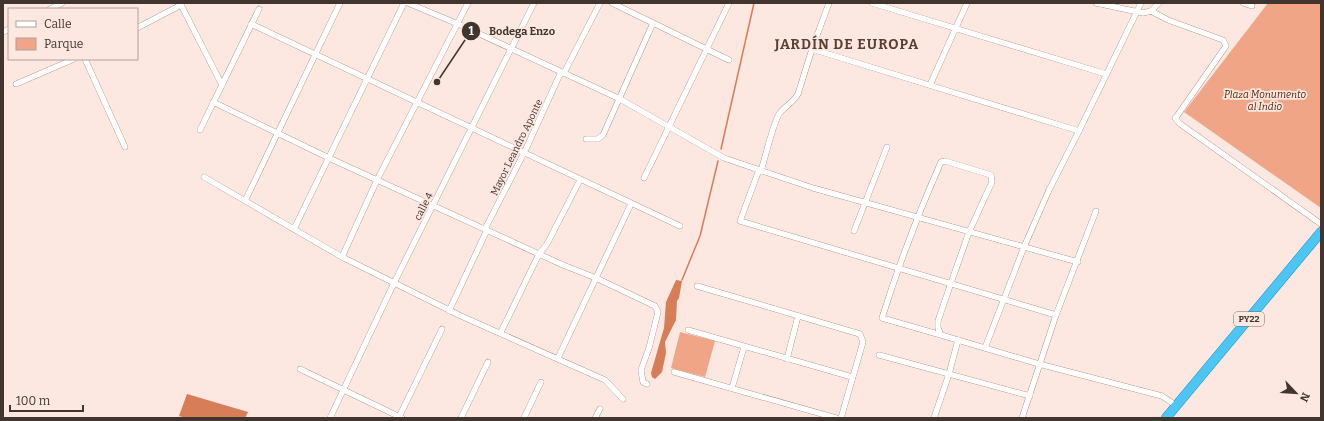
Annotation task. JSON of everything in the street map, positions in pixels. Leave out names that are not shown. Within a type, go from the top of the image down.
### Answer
[{"type":"highway","name":"PY22","points":[[1166,418],[1321,232]]},
{"type":"street","points":[[245,201],[340,3]]},
{"type":"street","points":[[294,229],[404,3]]},
{"type":"street","points":[[408,3],[458,24],[620,99],[724,158],[864,203],[1078,262]]},
{"type":"street","points":[[342,257],[377,180],[468,3]]},
{"type":"street","name":"calle 4","points":[[330,418],[394,283],[534,3]]},
{"type":"street","name":"Mayor Leandro Aponte","points":[[449,311],[486,230],[563,72],[600,3]]},
{"type":"street","points":[[612,3],[729,60]]},
{"type":"street","points":[[644,178],[729,3]]},
{"type":"street","points":[[828,3],[798,94],[795,100],[778,115],[760,170],[740,221],[897,269],[1056,315]]},
{"type":"street","points":[[872,3],[1106,74]]},
{"type":"street","points":[[930,85],[966,3]]},
{"type":"street","points":[[1096,3],[1143,13],[1151,11],[1159,3]]},
{"type":"street","points":[[985,348],[1024,247],[1049,190],[1080,131],[1141,3]]},
{"type":"street","points":[[1243,3],[1252,6]]},
{"type":"street","points":[[138,27],[181,4],[222,85]]},
{"type":"street","points":[[200,130],[259,8]]},
{"type":"street","points":[[1151,11],[1168,20],[1223,40],[1226,46],[1175,118],[1179,123],[1321,224]]},
{"type":"street","points":[[586,139],[598,140],[603,135],[653,23]]},
{"type":"street","points":[[251,24],[316,53],[367,79],[525,152],[630,204],[680,226]]},
{"type":"street","points":[[812,49],[1080,131]]},
{"type":"street","points":[[16,84],[72,60]]},
{"type":"street","points":[[85,60],[125,147]]},
{"type":"street","points":[[213,102],[278,132],[329,158],[655,306],[658,312],[649,348],[641,370],[643,382],[647,384]]},
{"type":"street","points":[[854,231],[887,146]]},
{"type":"street","points":[[941,335],[938,328],[938,321],[969,232],[992,182],[991,175],[945,161],[941,162],[916,218],[897,269],[882,318],[1039,364],[1162,396],[1177,406]]},
{"type":"street","points":[[204,176],[342,257],[449,311],[501,332],[605,380],[623,399]]},
{"type":"street","points":[[501,332],[539,254],[547,244],[580,180]]},
{"type":"street","points":[[558,358],[630,204]]},
{"type":"street","points":[[1022,418],[1056,315],[1078,262],[1096,212]]},
{"type":"street","points":[[697,286],[860,334],[863,342],[841,418]]},
{"type":"street","points":[[787,359],[798,316]]},
{"type":"street","points":[[300,369],[343,391],[400,417],[442,329]]},
{"type":"street","points":[[688,330],[744,347],[852,376]]},
{"type":"street","points":[[934,418],[949,374],[958,340]]},
{"type":"street","points":[[732,388],[744,347]]},
{"type":"street","points":[[879,355],[1030,396]]},
{"type":"street","points":[[461,418],[488,362]]},
{"type":"street","points":[[674,372],[836,418]]},
{"type":"street","points":[[524,418],[541,382]]},
{"type":"street","points":[[595,418],[600,409]]},
{"type":"green space","name":"Plaza Monumento al Indio","points":[[1268,3],[1321,3],[1321,208],[1184,112]]},
{"type":"green space","points":[[680,332],[715,341],[705,377],[671,368]]},
{"type":"shaded area","points":[[676,280],[682,281],[679,298],[677,301],[676,320],[665,342],[666,353],[662,372],[655,379],[652,377],[651,373],[664,328],[666,302]]},
{"type":"shaded area","points":[[187,394],[248,412],[245,418],[186,418],[179,416]]},
{"type":"waterway","points":[[721,149],[754,3]]},
{"type":"waterway","points":[[682,280],[700,236],[718,161]]},
{"type":"place","name":"Bodega Enzo","points":[[437,82]]},
{"type":"district","name":"JARDÍN DE EUROPA","points":[[847,44]]}]
